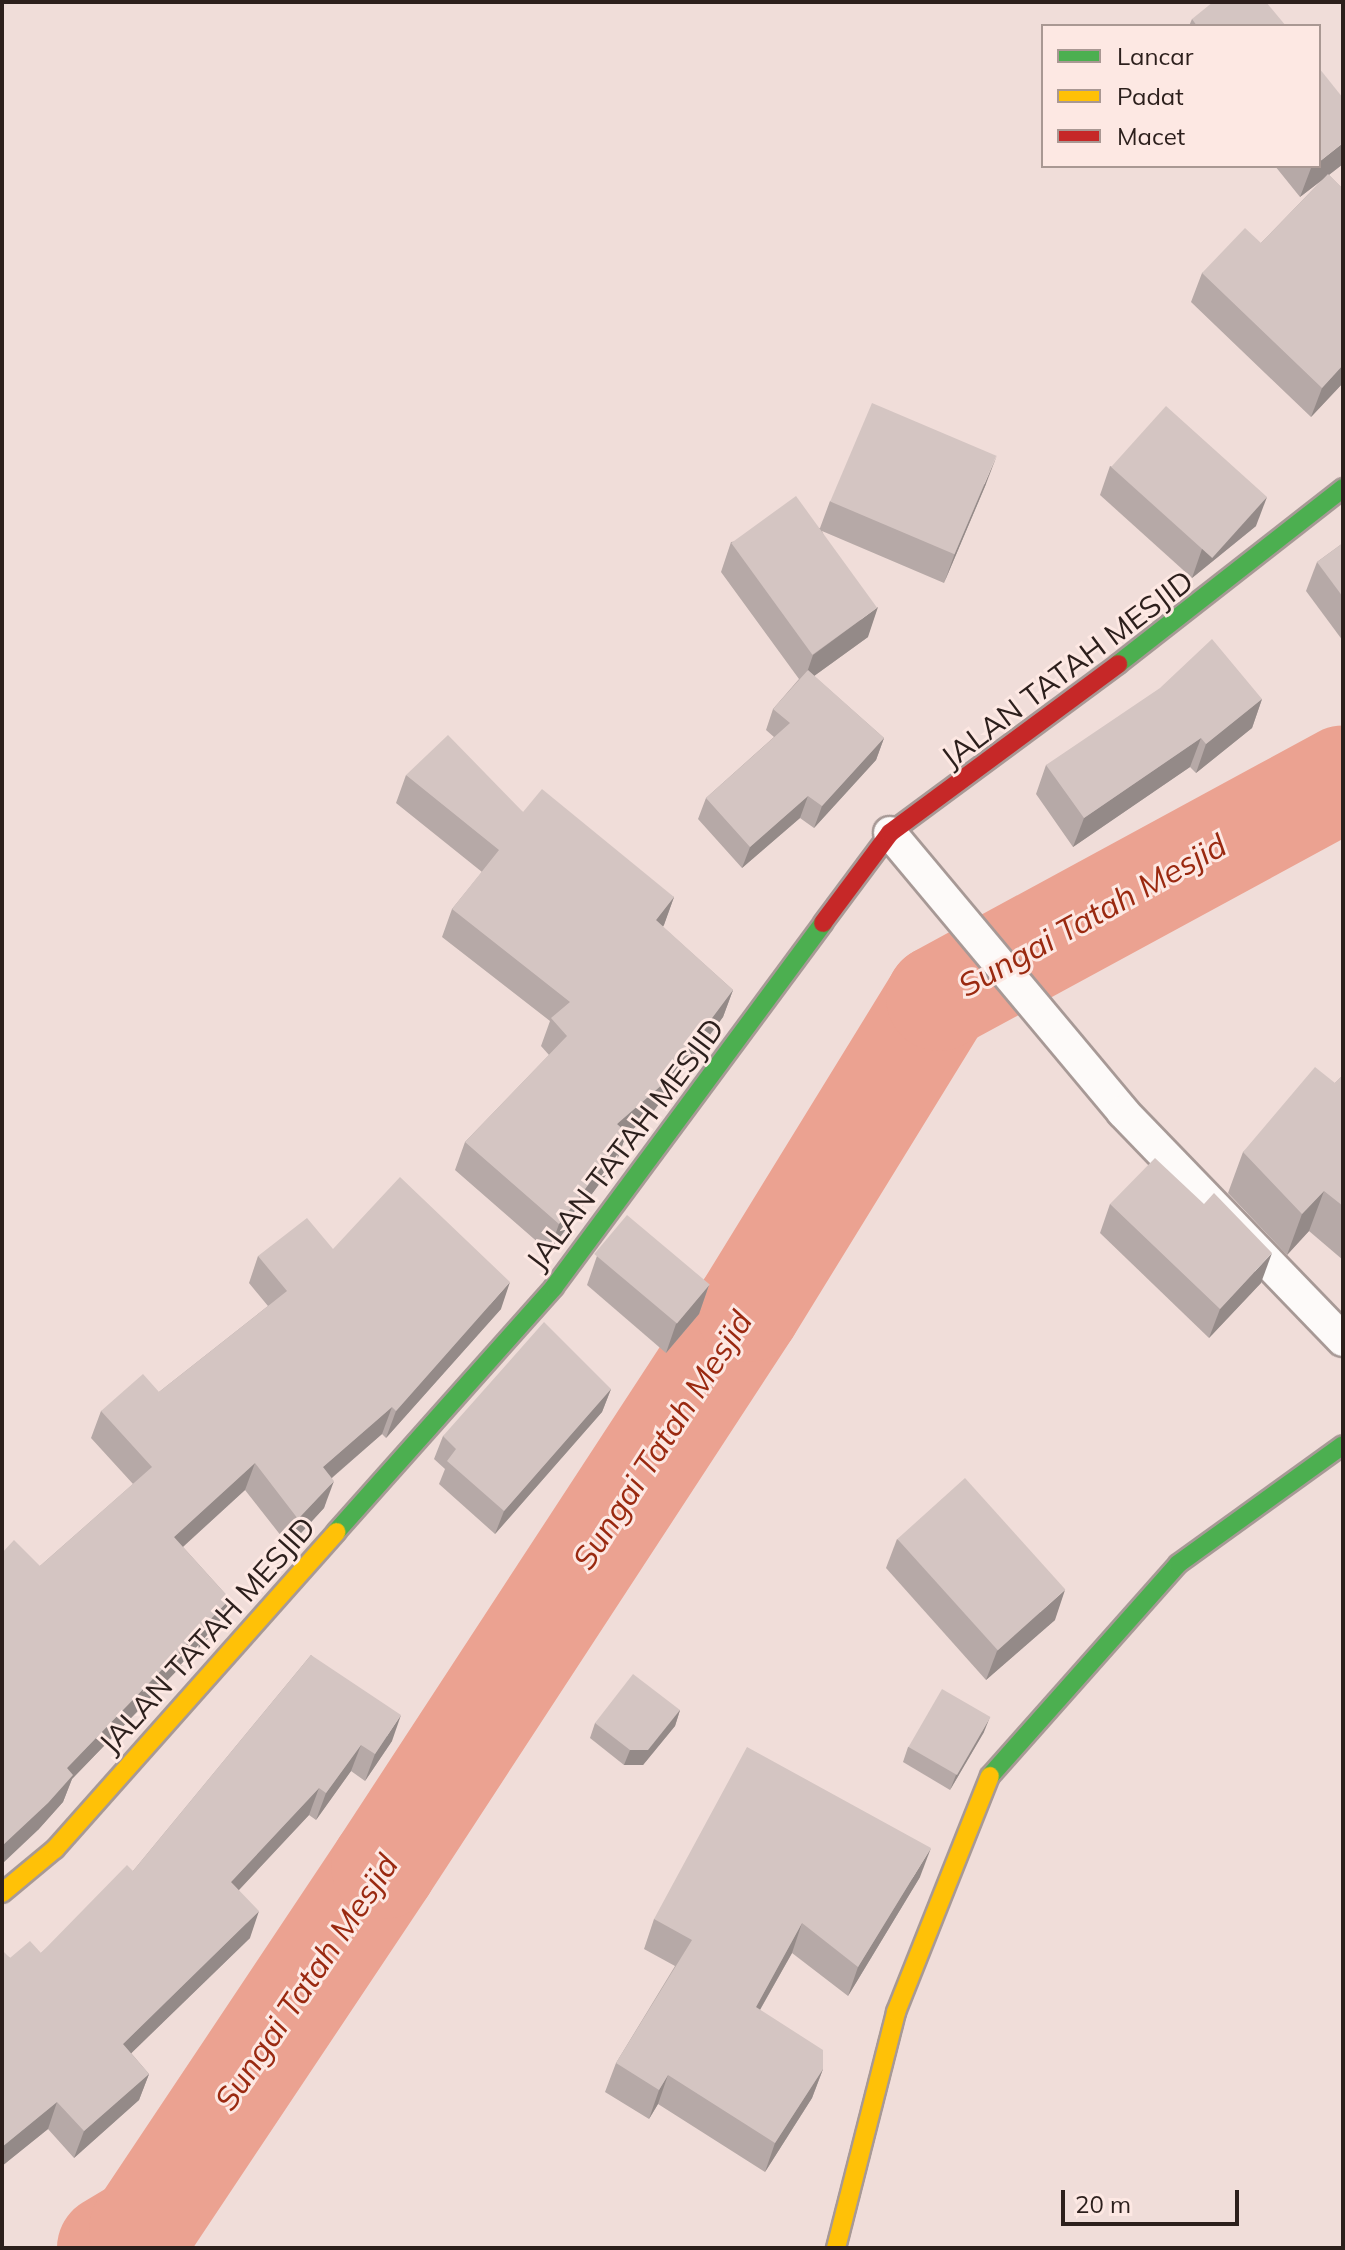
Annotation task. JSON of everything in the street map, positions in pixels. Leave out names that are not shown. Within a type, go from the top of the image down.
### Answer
[{"type":"street","name":"JALAN TATAH MESJID","points":[[2,1893],[55,1849],[554,1287],[890,833],[1263,556],[1343,488]]},
{"type":"street","points":[[836,2248],[896,2012],[981,1786],[1178,1564],[1343,1445]]},
{"type":"lane","points":[[890,833],[1123,1112],[1343,1340]]},
{"type":"building","points":[[1213,2],[1266,2],[1284,24],[1196,24],[1192,19]]},
{"type":"building","points":[[1321,70],[1343,98],[1343,143],[1321,160]]},
{"type":"building","points":[[1328,174],[1343,189],[1343,365],[1322,388],[1202,273],[1245,228],[1261,243]]},
{"type":"building","points":[[872,403],[996,456],[954,554],[830,501]]},
{"type":"building","points":[[1166,406],[1267,497],[1212,558],[1111,467]]},
{"type":"building","points":[[796,496],[877,608],[812,655],[731,543]]},
{"type":"building","points":[[1343,543],[1343,597],[1317,562]]},
{"type":"building","points":[[1212,639],[1262,699],[1206,744],[1201,738],[1084,818],[1046,765],[1160,688]]},
{"type":"building","points":[[808,670],[884,738],[822,806],[808,796],[750,847],[706,798],[790,723],[773,709]]},
{"type":"building","points":[[448,735],[523,812],[542,789],[674,897],[656,920],[733,990],[663,1084],[617,1124],[627,1133],[559,1224],[465,1142],[567,1036],[551,1018],[570,1002],[452,909],[499,850],[406,775]]},
{"type":"building","points":[[1315,1067],[1335,1083],[1343,1075],[1343,1206],[1324,1191],[1302,1214],[1243,1152]]},
{"type":"building","points":[[1155,1158],[1204,1204],[1214,1193],[1272,1253],[1220,1309],[1110,1204]]},
{"type":"building","points":[[400,1177],[510,1282],[396,1411],[392,1407],[323,1467],[334,1481],[298,1519],[255,1463],[174,1537],[230,1599],[67,1768],[73,1775],[2,1846],[2,1553],[14,1540],[40,1566],[152,1467],[101,1411],[143,1374],[159,1392],[287,1291],[258,1256],[307,1218],[333,1249]]},
{"type":"building","points":[[627,1215],[710,1284],[677,1323],[594,1254]]},
{"type":"building","points":[[544,1322],[611,1389],[504,1511],[447,1461],[456,1449],[443,1436]]},
{"type":"building","points":[[965,1478],[1065,1589],[998,1650],[897,1539]]},
{"type":"building","points":[[311,1655],[401,1715],[375,1754],[361,1745],[326,1793],[319,1788],[231,1882],[259,1911],[123,2044],[149,2074],[84,2131],[57,2102],[2,2147],[2,1952],[10,1958],[30,1941],[41,1953],[127,1865],[133,1871]]},
{"type":"building","points":[[633,1674],[680,1710],[648,1750],[630,1750],[595,1723]]},
{"type":"building","points":[[942,1689],[990,1717],[957,1775],[908,1747]]},
{"type":"building","points":[[747,1747],[931,1848],[858,1967],[802,1923],[756,2007],[823,2050],[823,2069],[775,2143],[668,2075],[659,2090],[616,2063],[692,1940],[654,1919]]},
{"type":"waterway","name":"Sungai Tatah Mesjid","points":[[110,2248],[142,2229],[384,1866],[748,1309],[939,998],[1343,779]]},
{"type":"traffic: fast","points":[[1118,664],[1343,488]]},
{"type":"traffic: fast","points":[[336,1532],[554,1287],[823,923]]},
{"type":"traffic: fast","points":[[990,1776],[1178,1564],[1343,1445]]},
{"type":"traffic: slow","points":[[2,1893],[55,1849],[336,1532]]},
{"type":"traffic: slow","points":[[836,2248],[896,2012],[990,1776]]},
{"type":"traffic: jam","points":[[823,923],[890,833],[1118,664]]}]
